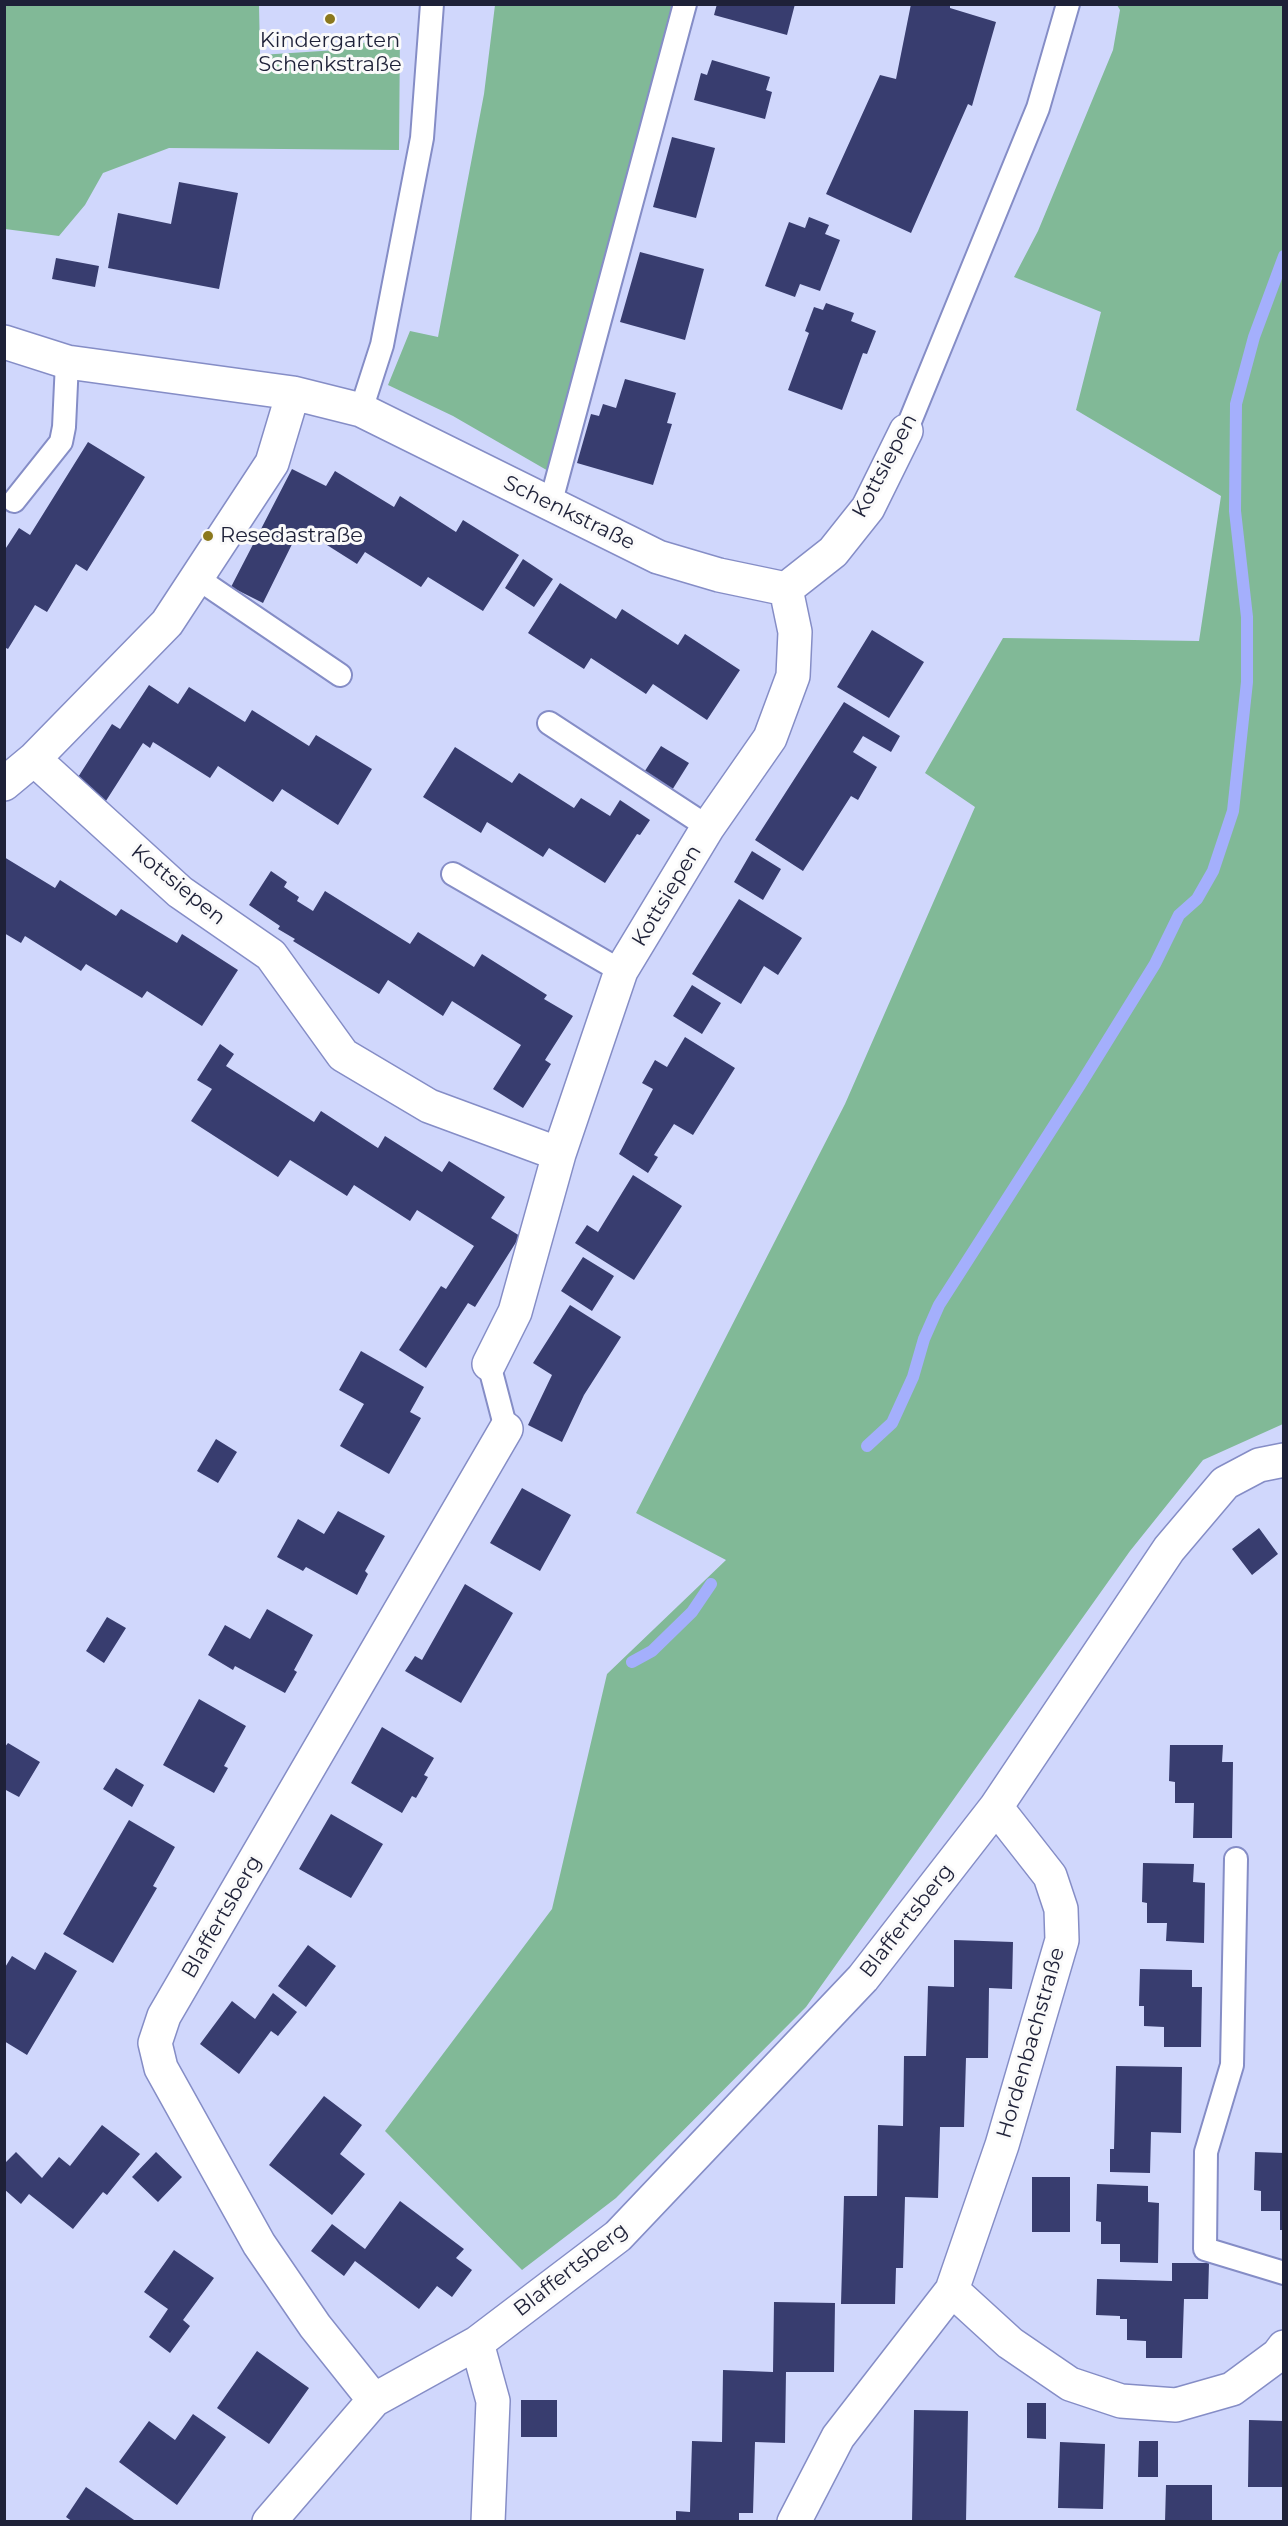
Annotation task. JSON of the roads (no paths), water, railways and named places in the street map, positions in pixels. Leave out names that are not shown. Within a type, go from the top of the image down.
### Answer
[{"type":"street","name":"Schenkstraße","points":[[4,342],[68,362],[293,393],[361,410],[658,557],[719,575],[786,589]]},
{"type":"street","points":[[4,784],[34,759],[167,623],[272,463],[293,393]]},
{"type":"street","name":"Kottsiepen","points":[[489,1364],[515,1311],[559,1154],[621,971],[708,827],[770,738],[793,676],[795,632],[786,589],[833,552],[868,508],[906,431]]},
{"type":"street","name":"Kottsiepen","points":[[34,759],[180,892],[271,955],[343,1055],[429,1106],[559,1154]]},
{"type":"street","name":"Blaffertsberg","points":[[374,2400],[315,2326],[259,2244],[161,2068],[156,2043],[164,2016],[506,1429]]},
{"type":"street","name":"Blaffertsberg","points":[[269,2522],[374,2400],[477,2343],[618,2236],[863,1978],[996,1807],[1169,1549],[1225,1483],[1259,1465],[1284,1460]]},
{"type":"street","name":"Hordenbachstraße","points":[[794,2522],[838,2437],[952,2290],[1002,2145],[1062,1940],[1061,1909],[1050,1876],[996,1807]]},
{"type":"street","points":[[952,2290],[1010,2343],[1070,2384],[1121,2401],[1176,2405],[1232,2389],[1278,2355],[1284,2347]]},
{"type":"street","points":[[477,2343],[493,2401],[488,2522]]},
{"type":"lane","points":[[361,410],[382,345],[422,138],[432,4]]},
{"type":"lane","points":[[550,504],[684,4]]},
{"type":"lane","name":"Kottsiepen","points":[[906,431],[1038,108],[1068,4]]},
{"type":"lane","points":[[14,501],[61,442],[66,406],[68,362]]},
{"type":"lane","points":[[197,578],[340,675]]},
{"type":"lane","points":[[549,723],[708,827]]},
{"type":"lane","points":[[453,874],[621,971]]},
{"type":"lane","points":[[489,1364],[506,1429]]},
{"type":"lane","points":[[1236,1858],[1232,2065],[1206,2152],[1205,2248],[1284,2272]]},
{"type":"waterway","points":[[867,1446],[892,1423],[913,1377],[924,1339],[939,1305],[1155,964],[1179,915],[1197,899],[1213,871],[1233,811],[1247,682],[1247,617],[1235,511],[1236,404],[1254,337],[1284,256]]},
{"type":"waterway","points":[[632,1662],[652,1651],[692,1612],[711,1584]]},
{"type":"place","name":"Kindergarten Schenkstraße","points":[[330,19]]},
{"type":"place","name":"Resedastraße","points":[[208,536]]}]
